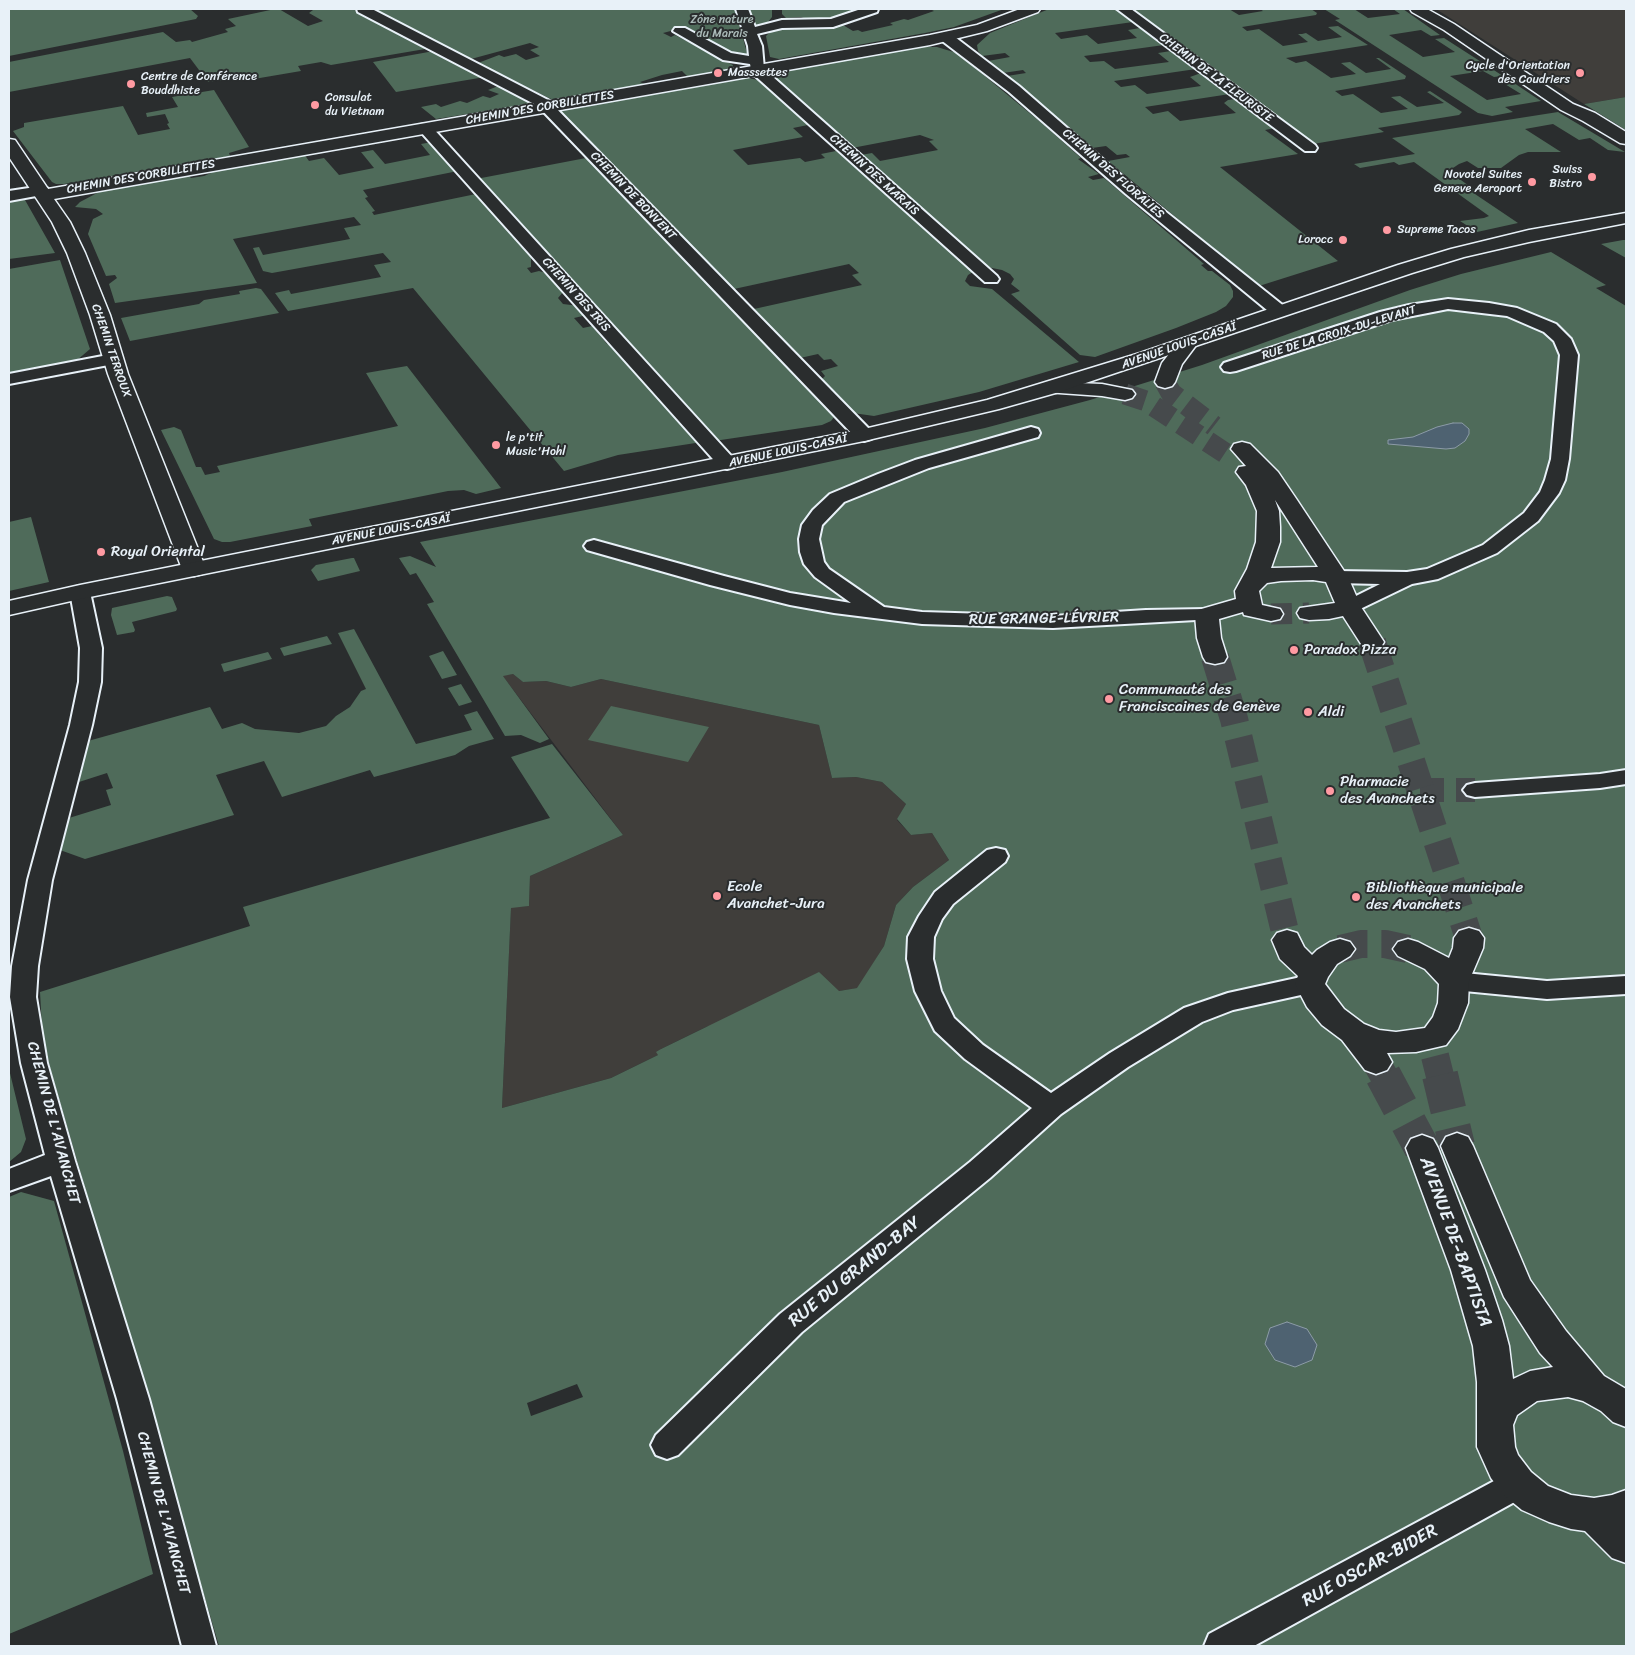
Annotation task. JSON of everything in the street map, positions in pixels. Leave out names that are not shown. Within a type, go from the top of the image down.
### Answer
[{"type":"street","name":"CHEMIN DE BONVENT","points":[[363,9],[532,96],[547,107],[864,435]]},
{"type":"street","points":[[680,31],[728,57],[756,66],[755,46],[742,9]]},
{"type":"street","points":[[749,32],[782,24],[833,23],[872,9]]},
{"type":"street","name":"CHEMIN DES CORBILLETTES","points":[[9,196],[43,193],[547,107],[756,66],[946,37],[982,28],[1033,9]]},
{"type":"street","name":"CHEMIN DE LA FLEURISTE","points":[[1123,9],[1310,148]]},
{"type":"street","points":[[1417,9],[1449,28],[1566,107],[1590,117],[1626,139]]},
{"type":"street","name":"CHEMIN DES FLORALIES","points":[[946,37],[1014,89],[1131,191],[1279,311]]},
{"type":"street","name":"CHEMIN DES MARAIS","points":[[756,66],[991,279]]},
{"type":"street","name":"CHEMIN DES IRIS","points":[[425,128],[727,463]]},
{"type":"street","name":"CHEMIN TERROUX","points":[[9,144],[43,193],[76,253],[100,316],[113,359],[194,569]]},
{"type":"street","name":"AVENUE LOUIS-CASAÏ","points":[[9,608],[80,592],[864,435],[992,405],[1052,388],[1187,344],[1413,266],[1465,251],[1551,231],[1626,218]]},
{"type":"street","name":"AVENUE LOUIS-CASAÏ","points":[[1551,231],[1626,231]]},
{"type":"street","name":"RUE DE LA CROIX-DU-LEVANT","points":[[1230,367],[1386,316],[1409,310],[1448,304],[1511,312],[1550,328],[1562,340],[1569,355],[1560,459],[1555,480],[1549,494],[1530,517],[1490,549],[1431,575],[1407,578],[1336,577]]},
{"type":"street","points":[[1165,382],[1172,363],[1187,344]]},
{"type":"street","points":[[9,379],[113,359]]},
{"type":"street","points":[[1052,388],[1102,390],[1125,394]]},
{"type":"street","name":"RUE GRANGE-LÉVRIER","points":[[880,614],[822,573],[814,564],[810,552],[809,538],[812,525],[820,514],[837,498],[904,471],[1031,433]]},
{"type":"street","points":[[1271,614],[1254,610],[1250,592],[1268,542],[1268,510],[1256,483],[1243,468],[1234,451],[1270,477],[1336,577],[1349,606],[1372,642]]},
{"type":"street","name":"RUE GRANGE-LÉVRIER","points":[[594,546],[717,581],[790,599],[880,614],[1014,622],[1208,615]]},
{"type":"street","points":[[1214,657],[1209,638],[1208,615],[1250,592],[1260,577],[1281,574],[1312,574],[1336,577]]},
{"type":"street","name":"RUE DE LA CROIX-DU-LEVANT","points":[[1349,606],[1407,578]]},
{"type":"street","name":"CHEMIN DE L'AVANCHET","points":[[80,592],[91,648],[90,682],[81,725],[40,880],[25,966],[23,997],[34,1063],[61,1161],[133,1399],[199,1646]]},
{"type":"street","points":[[1309,613],[1329,612],[1349,606]]},
{"type":"street","points":[[1475,790],[1600,781],[1626,777]]},
{"type":"street","points":[[996,856],[944,898],[931,916],[921,937],[920,959],[928,991],[944,1024],[974,1052],[1051,1107]]},
{"type":"street","points":[[1287,940],[1290,952],[1312,978],[1318,999],[1333,1017],[1353,1032],[1376,1041],[1416,1041],[1435,1046],[1448,1021],[1453,1003],[1454,981],[1468,948],[1469,938]]},
{"type":"street","points":[[1312,978],[1326,957],[1340,949]]},
{"type":"street","points":[[1408,949],[1435,962],[1454,981],[1547,990],[1626,985]]},
{"type":"street","name":"RUE DU GRAND-BAY","points":[[667,1445],[791,1323],[980,1170],[1051,1107],[1119,1060],[1193,1015],[1228,1002],[1312,978]]},
{"type":"street","points":[[1353,1032],[1376,1062]]},
{"type":"street","points":[[1457,1146],[1516,1287],[1553,1342],[1591,1387]]},
{"type":"street","name":"AVENUE DE-BAPTISTA","points":[[1422,1148],[1468,1270],[1491,1346],[1495,1382],[1496,1447],[1504,1466],[1518,1484],[1535,1498],[1549,1505],[1571,1512],[1610,1511]]},
{"type":"street","points":[[9,1180],[61,1161]]},
{"type":"street","points":[[1495,1426],[1503,1405],[1530,1387],[1568,1382],[1591,1387],[1614,1400],[1626,1411]]},
{"type":"street","name":"RUE OSCAR-BIDER","points":[[1221,1646],[1518,1484]]},
{"type":"street","points":[[1610,1511],[1626,1545]]},
{"type":"shaded area","name":"Cycle d'Orientation des Coudriers","points":[[1436,9],[1626,9],[1626,97],[1584,104]]},
{"type":"shaded area","name":"Ecole Avanchet-Jura","points":[[513,674],[523,682],[546,681],[571,687],[601,679],[819,725],[832,778],[856,777],[882,782],[906,804],[897,820],[911,835],[932,833],[949,860],[913,887],[896,905],[884,946],[858,988],[839,991],[706,1027],[661,1049],[658,1055],[611,1078],[502,1108],[511,907],[529,906],[530,876],[623,835],[502,675]]},
{"type":"green space","points":[[9,9],[190,9],[198,16],[196,19],[9,56]]},
{"type":"green space","points":[[279,9],[308,26],[323,21],[309,13],[313,10],[311,9],[353,9],[431,48],[331,65],[321,62],[298,66],[301,71],[248,80],[246,77],[208,82],[190,58],[9,92],[9,62],[163,32],[176,42],[190,40],[192,42],[228,32],[225,29],[236,26],[228,19]]},
{"type":"green space","name":"Zône nature du Marais","points":[[373,9],[735,9],[747,53],[746,57],[739,57],[686,27],[663,33],[671,37],[675,35],[733,65],[732,69],[688,77],[682,71],[640,82],[644,84],[553,100],[478,63],[499,55],[504,57],[516,54],[526,60],[540,56],[530,50],[539,47],[530,43],[471,59]]},
{"type":"green space","points":[[746,9],[772,9],[772,17],[768,22],[756,27],[751,24]]},
{"type":"green space","points":[[782,9],[863,9],[836,19],[816,23],[801,17],[786,18],[782,14]]},
{"type":"green space","points":[[930,9],[1004,9],[954,27],[925,33],[779,59],[770,57],[766,36],[770,32],[768,31],[782,28],[824,29],[843,25],[853,31],[858,30],[862,32],[893,25],[890,23],[904,19],[908,20],[934,11]]},
{"type":"green space","points":[[1049,9],[1115,9],[1133,22],[1055,33],[1061,39],[1087,35],[1098,44],[1137,38],[1128,30],[1140,28],[1164,45],[1084,56],[1090,62],[1104,61],[1115,69],[1169,62],[1158,53],[1171,51],[1196,69],[1114,81],[1121,87],[1135,85],[1147,94],[1201,86],[1190,77],[1201,73],[1230,94],[1145,107],[1153,114],[1168,111],[1180,121],[1236,113],[1224,103],[1235,99],[1275,128],[1265,130],[1298,154],[1220,167],[1338,261],[1259,286],[1108,161],[1130,157],[1126,154],[1117,155],[1106,146],[1092,148],[1007,76],[1026,73],[1023,70],[1003,73],[988,61],[1010,57],[1005,53],[982,56],[978,51],[977,45],[990,33]]},
{"type":"green space","points":[[1131,9],[1229,9],[1239,15],[1263,11],[1260,9],[1311,9],[1317,13],[1316,15],[1242,27],[1247,31],[1259,29],[1283,46],[1308,42],[1298,34],[1306,33],[1318,41],[1342,37],[1328,27],[1338,26],[1368,45],[1286,58],[1296,63],[1306,61],[1331,78],[1356,74],[1341,63],[1350,62],[1366,73],[1391,69],[1376,58],[1379,58],[1406,76],[1405,79],[1335,91],[1342,96],[1353,94],[1381,113],[1408,109],[1391,97],[1400,96],[1417,107],[1444,103],[1427,92],[1430,91],[1462,112],[1459,115],[1378,128],[1384,132],[1313,144]]},
{"type":"green space","points":[[1324,9],[1354,9],[1368,18],[1400,14],[1393,9],[1403,9],[1440,35],[1431,36],[1421,30],[1389,35],[1423,57],[1455,52],[1435,39],[1444,38],[1503,76],[1494,77],[1483,71],[1450,76],[1487,100],[1521,94],[1500,81],[1508,79],[1541,101],[1505,107],[1513,112],[1492,116],[1478,113],[1335,20],[1340,19]]},
{"type":"green space","points":[[918,47],[937,47],[957,53],[1044,125],[1081,158],[1078,159],[1099,174],[1088,177],[1093,180],[1104,178],[1204,264],[1201,265],[1208,271],[1212,271],[1230,285],[1233,297],[1226,306],[1176,328],[1095,357],[1080,355],[1011,294],[1020,291],[1011,284],[1014,279],[1010,274],[987,267],[861,155],[872,153],[880,161],[938,150],[929,141],[934,140],[920,135],[852,148],[772,77],[774,73]]},
{"type":"green space","points":[[434,51],[485,77],[396,92],[373,62]]},
{"type":"green space","points":[[748,78],[758,80],[808,125],[793,128],[803,137],[733,150],[748,165],[800,158],[805,162],[825,158],[821,154],[836,151],[973,272],[968,275],[965,281],[970,286],[992,289],[1079,362],[979,392],[874,416],[853,413],[821,380],[825,376],[821,371],[838,366],[831,359],[824,360],[818,354],[800,358],[754,309],[862,285],[852,275],[859,273],[849,264],[734,289],[560,111]]},
{"type":"green space","points":[[501,85],[524,97],[529,104],[436,119],[421,107],[436,104],[441,107],[460,101],[467,103],[483,96],[490,98],[499,94],[488,90]]},
{"type":"green space","points":[[214,90],[249,147],[229,153],[230,156],[56,184],[52,182],[13,131],[24,127],[24,123],[123,106],[138,135],[170,129],[165,114],[147,117],[146,113],[178,107],[172,97]]},
{"type":"green space","points":[[1626,97],[1626,130],[1584,104]]},
{"type":"green space","points":[[1558,112],[1625,152],[1608,150],[1590,138],[1579,140],[1553,124],[1525,129],[1561,152],[1528,152],[1519,155],[1501,168],[1478,168],[1467,161],[1453,168],[1454,175],[1476,191],[1472,192],[1518,223],[1477,232],[1460,221],[1489,216],[1414,162],[1399,165],[1394,162],[1360,168],[1354,164],[1415,154],[1392,138]]},
{"type":"green space","points":[[432,142],[458,171],[363,190],[368,197],[365,198],[375,211],[372,212],[374,215],[476,194],[531,257],[531,267],[527,268],[531,273],[539,271],[546,273],[564,291],[558,298],[563,304],[579,306],[587,315],[574,318],[583,328],[592,326],[607,344],[616,346],[702,442],[618,455],[564,471],[413,288],[288,311],[275,293],[289,290],[291,294],[381,277],[374,265],[391,262],[383,253],[272,273],[263,271],[253,248],[259,247],[263,255],[350,239],[344,228],[361,225],[354,217],[233,239],[257,283],[115,303],[109,284],[117,278],[115,275],[106,276],[88,234],[93,219],[103,214],[96,209],[75,207],[80,202],[97,193],[111,189],[188,175],[191,178],[204,176],[211,173],[211,171],[304,154],[309,161],[324,158],[339,175],[374,168],[361,152],[373,150],[385,164],[430,155],[421,144]]},
{"type":"green space","points":[[586,158],[832,411],[834,417],[831,421],[822,425],[714,441],[476,179]]},
{"type":"green space","points":[[18,198],[25,200],[55,253],[9,259],[9,200]]},
{"type":"green space","points":[[1623,240],[1626,240],[1626,258],[1601,244]]},
{"type":"green space","points":[[1551,252],[1606,285],[1596,288],[1626,306],[1626,1646],[219,1646],[50,1068],[42,1029],[40,992],[250,926],[243,907],[550,818],[511,757],[552,744],[623,835],[530,876],[529,906],[511,908],[502,1108],[611,1078],[658,1055],[656,1052],[661,1049],[819,972],[839,991],[857,988],[884,946],[896,905],[913,887],[949,860],[932,833],[911,835],[897,819],[906,804],[882,782],[856,777],[832,778],[819,725],[601,679],[571,687],[546,681],[523,682],[513,674],[503,676],[549,739],[540,743],[521,735],[505,736],[427,604],[434,602],[416,573],[410,575],[399,558],[410,556],[436,567],[420,542],[782,472],[985,428],[1090,400],[1202,365],[1410,290],[1461,274]],"holes":[[[577,1384],[583,1397],[531,1416],[527,1403]]]},
{"type":"green space","points":[[60,260],[90,349],[76,361],[9,373],[9,269]]},
{"type":"green space","points":[[261,289],[279,313],[130,341],[121,318],[199,304],[204,300],[240,294],[239,291]]},
{"type":"green space","points":[[407,366],[501,488],[476,494],[464,490],[448,491],[309,519],[312,526],[230,542],[214,539],[161,430],[174,427],[181,430],[196,467],[201,467],[205,475],[220,472],[217,466],[398,426],[366,373]]},
{"type":"green space","points":[[31,517],[49,582],[9,591],[9,522]]},
{"type":"green space","points":[[354,558],[360,571],[318,581],[311,570],[316,565]]},
{"type":"green space","points":[[167,596],[172,597],[177,609],[176,611],[132,622],[134,632],[117,635],[111,615],[112,608]]},
{"type":"green space","points":[[354,629],[416,744],[472,730],[464,715],[477,711],[494,739],[469,746],[455,755],[374,777],[370,770],[282,797],[264,761],[216,775],[234,815],[85,859],[60,850],[69,818],[111,805],[106,790],[113,788],[107,773],[79,782],[88,741],[210,707],[222,729],[242,723],[255,729],[299,733],[326,726],[336,716],[350,707],[361,691],[366,689],[338,633]]},
{"type":"green space","points":[[327,636],[332,644],[284,656],[280,648]]},
{"type":"green space","points":[[443,651],[457,675],[442,679],[429,656]]},
{"type":"green space","points":[[268,652],[272,659],[224,672],[221,664]]},
{"type":"green space","points":[[461,684],[472,702],[459,706],[448,688]]},
{"type":"green space","points":[[611,706],[709,727],[688,762],[588,740]]},
{"type":"green space","points":[[9,1069],[26,1139],[21,1152],[9,1162]]},
{"type":"green space","points":[[21,1192],[54,1201],[123,1451],[153,1574],[9,1634],[9,1197]]},
{"type":"water","points":[[1462,423],[1469,429],[1469,434],[1465,441],[1455,448],[1446,449],[1388,444],[1388,440],[1413,437],[1437,427]]},
{"type":"water","points":[[1287,1322],[1307,1329],[1317,1345],[1312,1360],[1295,1367],[1275,1360],[1265,1344],[1270,1328]]},
{"type":"tunnel","points":[[1165,382],[1171,393],[1214,426]]},
{"type":"tunnel","points":[[1125,394],[1146,401],[1225,453]]},
{"type":"tunnel","points":[[1271,614],[1309,613]]},
{"type":"tunnel","points":[[1372,642],[1469,938]]},
{"type":"tunnel","points":[[1215,657],[1234,719],[1287,940]]},
{"type":"tunnel","points":[[1420,790],[1475,790]]},
{"type":"tunnel","points":[[1340,949],[1361,944],[1385,944],[1408,949]]},
{"type":"tunnel","points":[[1435,1056],[1440,1076]]},
{"type":"tunnel","points":[[1376,1062],[1384,1076]]},
{"type":"tunnel","points":[[1383,1075],[1422,1148]]},
{"type":"tunnel","points":[[1440,1075],[1457,1146]]},
{"type":"place","name":"Masssettes","points":[[718,73]]},
{"type":"place","name":"Cycle d'Orientation des Coudriers","points":[[1580,73]]},
{"type":"place","name":"Centre de Conférence Bouddhiste","points":[[131,84]]},
{"type":"place","name":"Consulat du Vietnam","points":[[315,105]]},
{"type":"place","name":"Swiss Bistro","points":[[1592,177]]},
{"type":"place","name":"Novotel Suites Geneve Aeroport","points":[[1532,182]]},
{"type":"place","name":"Supreme Tacos","points":[[1387,230]]},
{"type":"place","name":"Lorocc","points":[[1343,240]]},
{"type":"place","name":"le p'tit Music'Hohl","points":[[496,445]]},
{"type":"place","name":"Royal Oriental","points":[[101,552]]},
{"type":"place","name":"Paradox Pizza","points":[[1294,650]]},
{"type":"place","name":"Communauté des Franciscaines de Genève","points":[[1109,699]]},
{"type":"place","name":"Aldi","points":[[1308,712]]},
{"type":"place","name":"Pharmacie des Avanchets","points":[[1330,791]]},
{"type":"place","name":"Ecole Avanchet-Jura","points":[[717,896]]},
{"type":"place","name":"Bibliothèque municipale des Avanchets","points":[[1356,897]]}]
